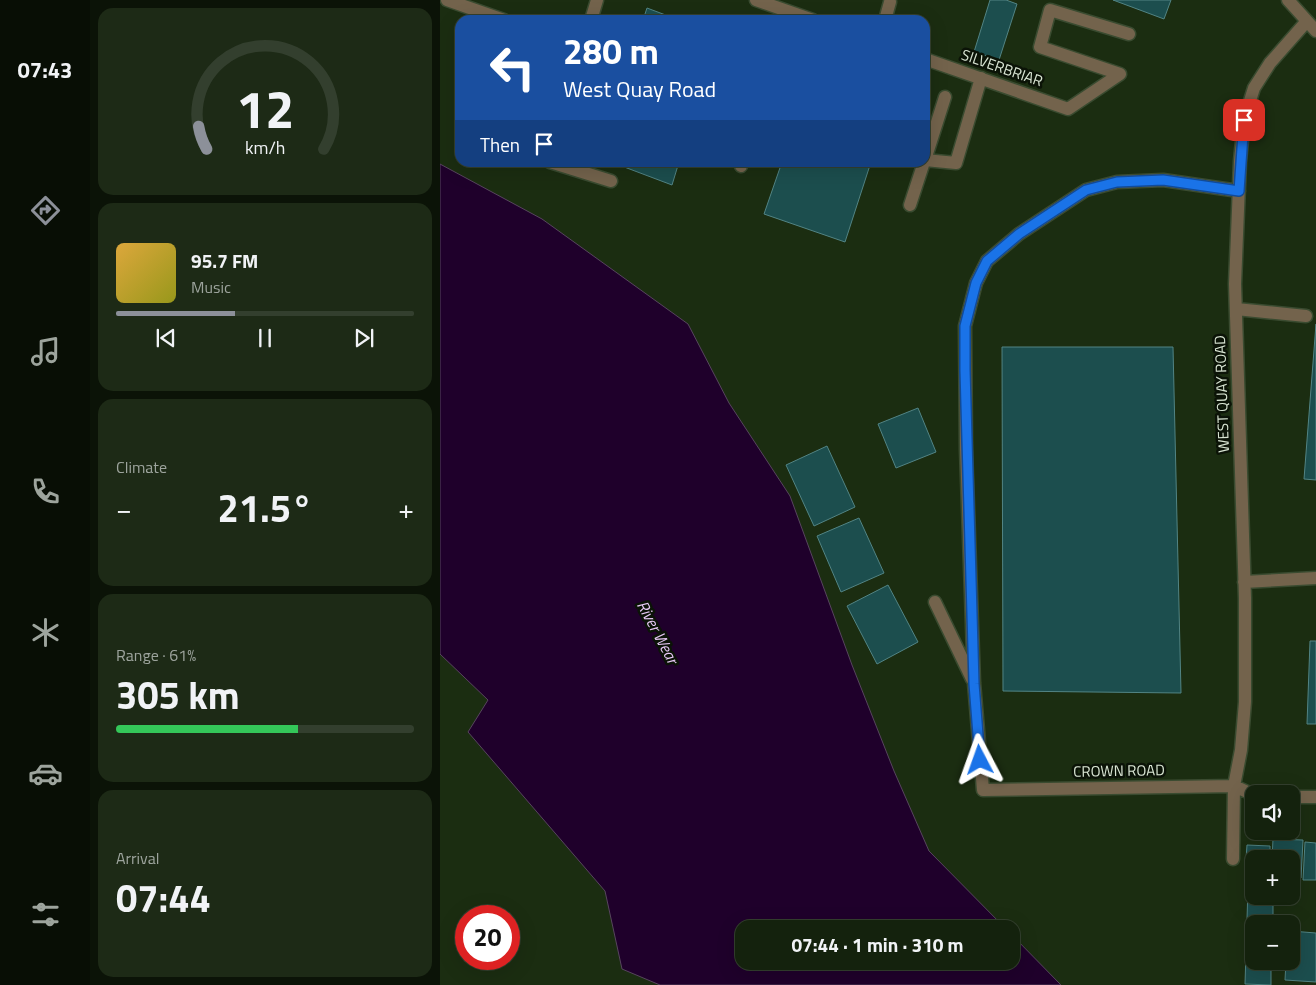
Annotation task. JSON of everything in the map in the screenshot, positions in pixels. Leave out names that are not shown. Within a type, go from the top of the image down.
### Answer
[{"type":"street","points":[[447,0],[490,15]]},
{"type":"street","points":[[592,15],[597,0]]},
{"type":"street","points":[[756,0],[790,15]]},
{"type":"street","points":[[1288,0],[1316,31]]},
{"type":"street","points":[[886,15],[890,2]]},
{"type":"street","name":"SILVERBRIAR","points":[[930,61],[1068,109],[1120,74],[1040,47],[1050,10],[1129,34]]},
{"type":"street","name":"WEST QUAY ROAD","points":[[1233,859],[1234,786],[1241,750],[1245,702],[1244,582],[1235,284],[1244,120],[1254,88],[1270,63],[1307,21]]},
{"type":"street","points":[[930,161],[956,163],[981,78]]},
{"type":"street","points":[[930,145],[945,97]]},
{"type":"street","points":[[562,167],[611,181]]},
{"type":"street","points":[[910,205],[923,167]]},
{"type":"street","points":[[974,684],[966,449],[965,326],[976,283],[987,261],[1019,234],[1086,190],[1117,182],[1163,180],[1239,191]]},
{"type":"street","points":[[1236,309],[1306,316]]},
{"type":"street","points":[[1244,582],[1316,578]]},
{"type":"street","points":[[935,602],[974,684]]},
{"type":"street","name":"CROWN ROAD","points":[[974,684],[983,790],[1234,786],[1245,791]]},
{"type":"street","points":[[1300,797],[1316,797]]},
{"type":"water","name":"River Wear","points":[[440,164],[542,219],[688,324],[729,403],[790,496],[852,665],[894,771],[929,851],[997,920],[735,920],[735,970],[1020,970],[1020,943],[1061,985],[660,985],[622,969],[605,891],[468,732],[488,700],[440,654]]},
{"type":"building","points":[[990,0],[1006,0],[1017,4],[999,60],[974,52]]},
{"type":"building","points":[[1113,0],[1171,0],[1164,19]]},
{"type":"building","points":[[647,8],[666,15],[645,15]]},
{"type":"building","points":[[624,167],[677,167],[672,185]]},
{"type":"building","points":[[780,167],[869,167],[845,242],[764,214]]},
{"type":"building","points":[[1316,324],[1316,480],[1304,479]]},
{"type":"building","points":[[1002,347],[1173,347],[1181,693],[1003,691]]},
{"type":"building","points":[[918,408],[936,452],[896,468],[878,424]]},
{"type":"building","points":[[827,446],[855,507],[814,526],[786,465]]},
{"type":"building","points":[[859,518],[884,573],[841,592],[817,536]]},
{"type":"building","points":[[888,585],[918,642],[877,664],[847,606]]},
{"type":"building","points":[[1310,641],[1316,641],[1316,724],[1307,724]]},
{"type":"building","points":[[1273,840],[1303,840],[1301,878],[1300,850],[1272,850]]},
{"type":"building","points":[[1305,842],[1316,843],[1316,880],[1303,880]]},
{"type":"building","points":[[1247,845],[1270,846],[1270,850],[1247,850]]},
{"type":"building","points":[[1247,905],[1273,905],[1273,915],[1247,915]]},
{"type":"building","points":[[1300,932],[1316,933],[1316,982],[1285,980],[1286,970],[1300,970]]},
{"type":"building","points":[[1245,970],[1271,970],[1271,985],[1245,984]]},
{"type":"route","points":[[980,760],[974,684],[965,370],[965,326],[976,283],[987,261],[1019,234],[1086,190],[1117,182],[1163,180],[1239,191],[1244,120]]}]
